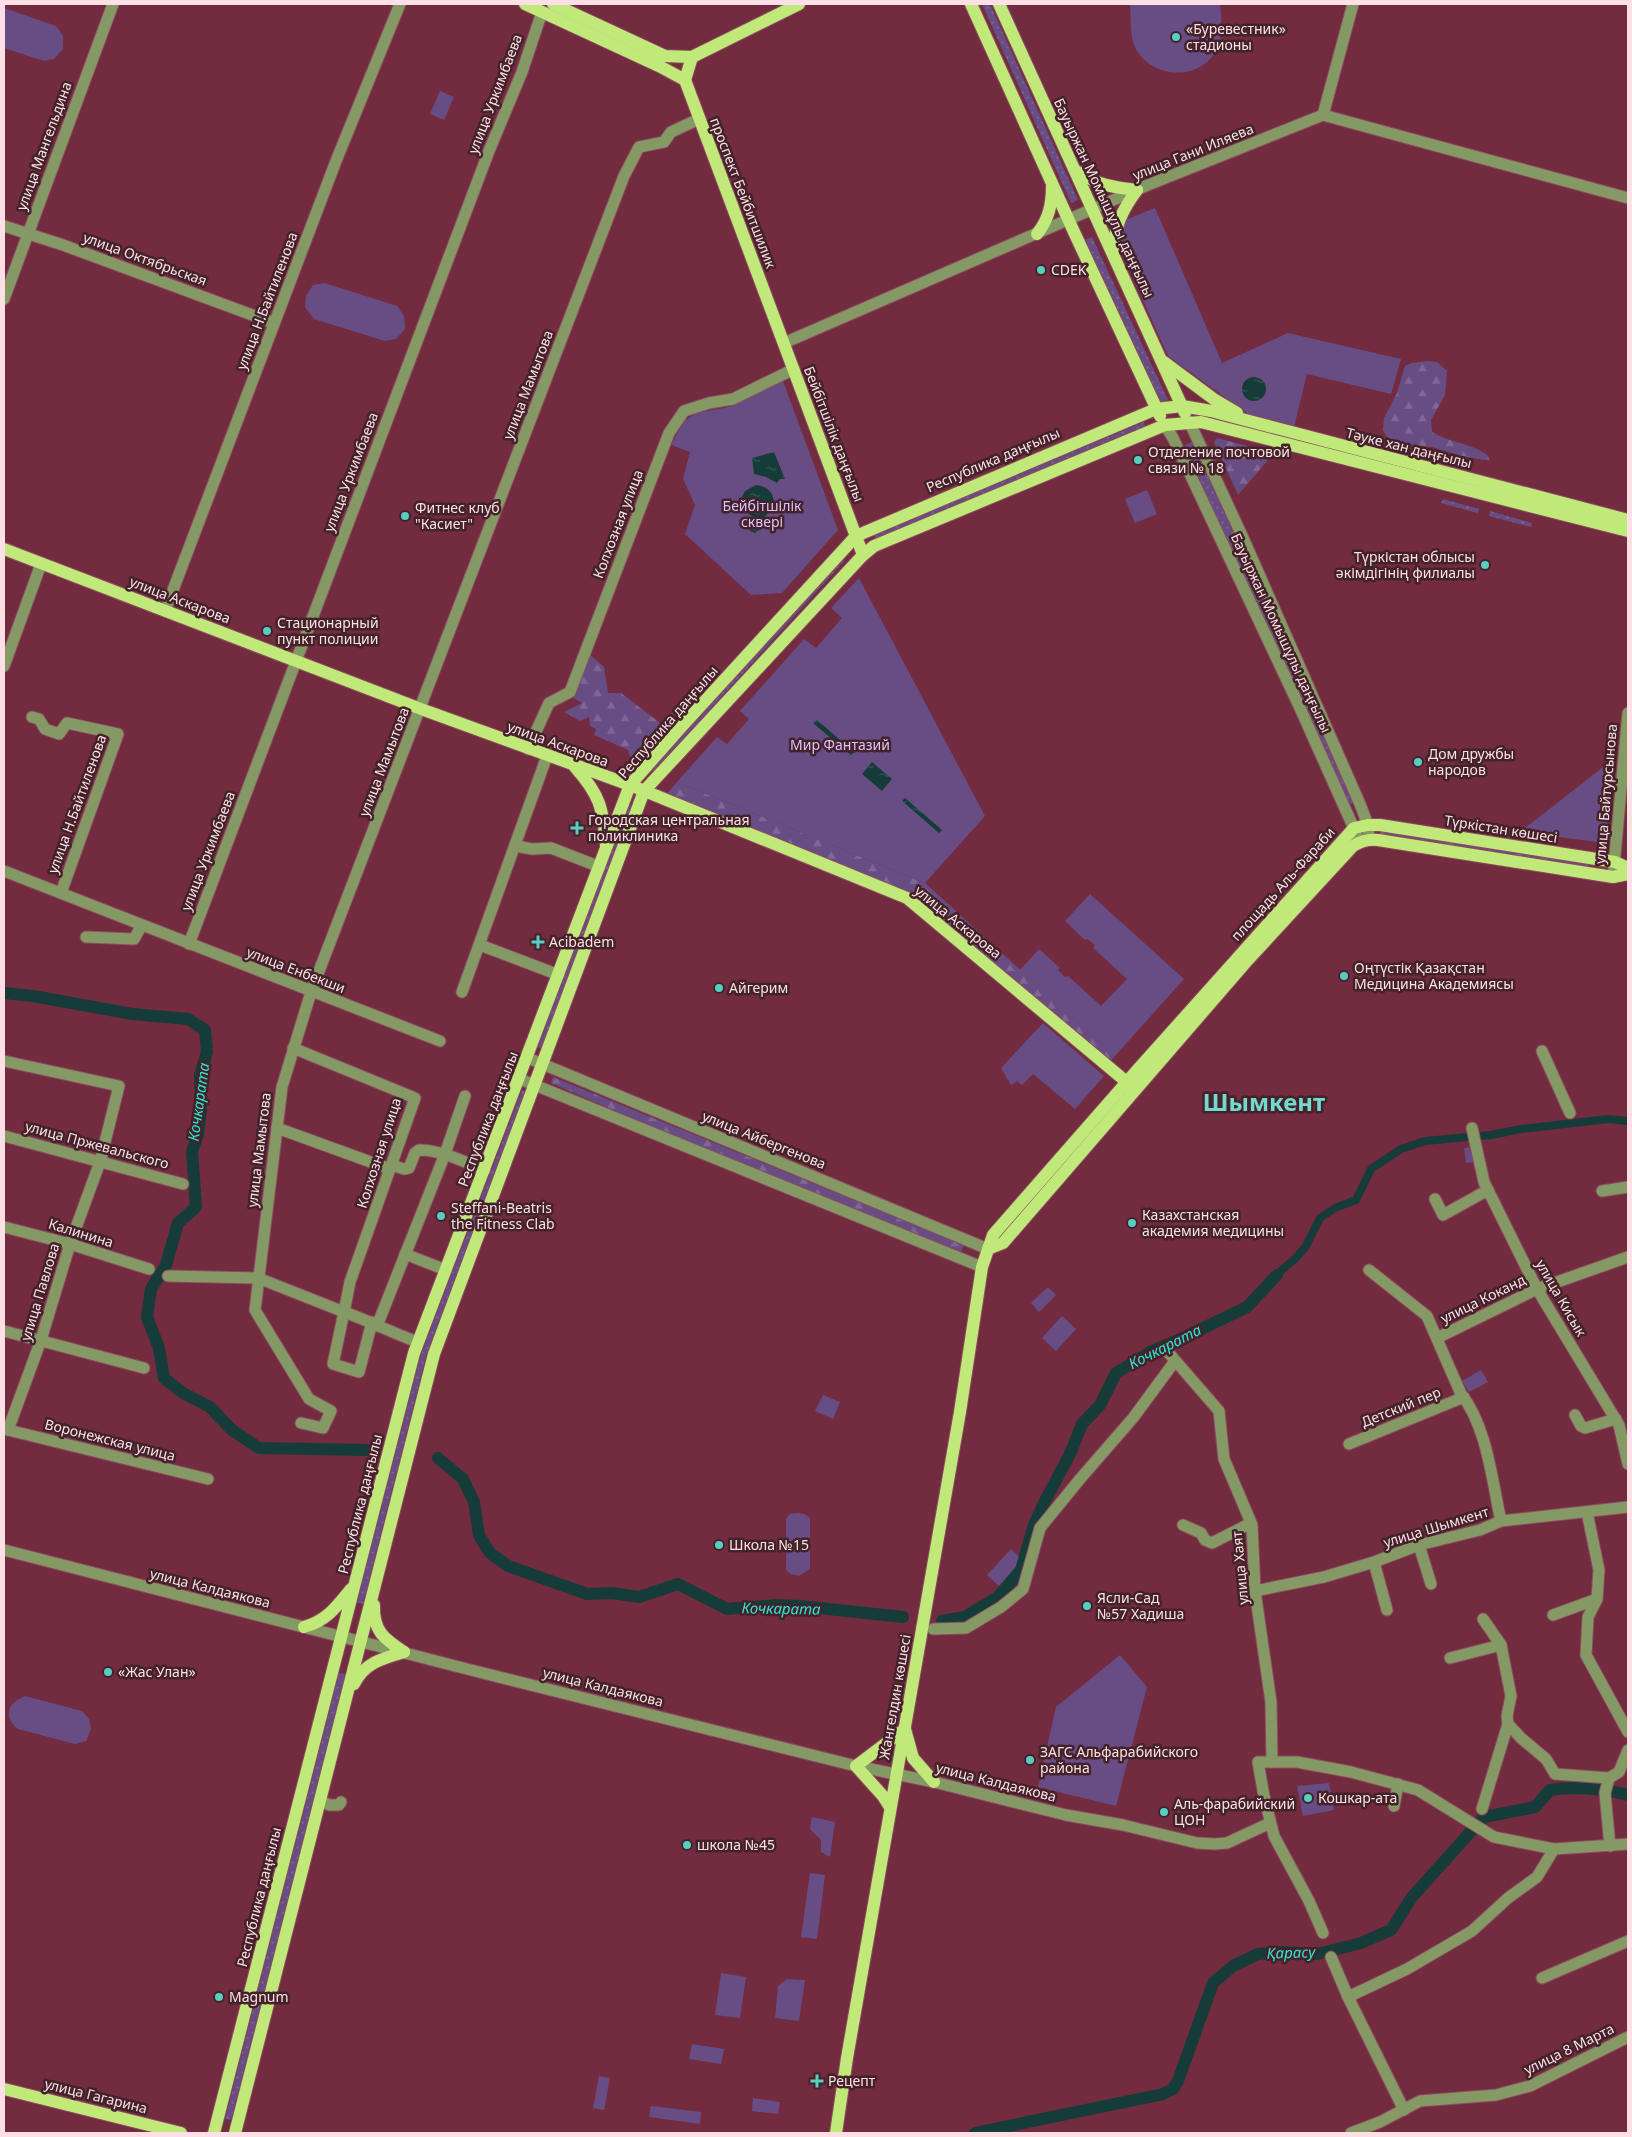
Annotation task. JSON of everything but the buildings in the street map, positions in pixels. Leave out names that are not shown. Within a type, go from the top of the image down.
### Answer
[{"type":"main road","points":[[525,4],[663,61],[692,56],[799,4]]},
{"type":"main road","points":[[553,4],[663,61],[685,80],[692,56]]},
{"type":"main road","points":[[971,4],[1155,408],[1165,425]]},
{"type":"main road","name":"Бауыржан Момышұлы даңғылы","points":[[999,4],[1182,406],[1195,421]]},
{"type":"main road","name":"проспект Бейбитшилик","points":[[685,80],[784,343]]},
{"type":"main road","points":[[1076,172],[1095,183],[1109,187],[1137,190],[1121,214],[1115,233],[1113,251]]},
{"type":"main road","points":[[1037,234],[1044,225],[1050,211],[1052,181]]},
{"type":"main road","name":"Бейбітшілік даңғылы","points":[[784,343],[856,536]]},
{"type":"main road","points":[[1162,360],[1214,400],[1250,421]]},
{"type":"main road","name":"Республика даңғылы","points":[[214,2133],[418,1342],[528,1058],[630,785],[856,536],[1155,408],[1182,406]]},
{"type":"main road","name":"Тәуке хан даңғылы","points":[[1182,406],[1250,421],[1628,520]]},
{"type":"main road","name":"Республика даңғылы","points":[[235,2133],[434,1354],[644,791],[863,554],[874,546],[1165,425],[1195,421]]},
{"type":"main road","name":"Тәуке хан даңғылы","points":[[1195,421],[1628,531]]},
{"type":"main road","points":[[856,536],[863,554]]},
{"type":"main road","name":"улица Аскарова","points":[[4,549],[420,709],[630,785],[907,898],[1131,1086]]},
{"type":"main road","points":[[575,766],[589,783],[598,800],[604,823],[606,849]]},
{"type":"main road","name":"площадь Аль-Фараби","points":[[988,1249],[1003,1243],[1131,1086],[1354,828],[1368,825]]},
{"type":"main road","name":"Түркістан көшесі","points":[[1368,825],[1615,862],[1628,868]]},
{"type":"main road","points":[[1364,841],[1412,846],[1613,877],[1628,874]]},
{"type":"main road","name":"площадь Аль-Фараби","points":[[1131,1086],[1353,846],[1364,841]]},
{"type":"main road","points":[[982,1267],[988,1249]]},
{"type":"main road","name":"Жангелдин көшесі","points":[[836,2133],[890,1807],[960,1412],[982,1267]]},
{"type":"main road","points":[[304,1627],[317,1624],[328,1616],[354,1585]]},
{"type":"main road","points":[[374,1589],[373,1613],[375,1625],[386,1640],[404,1652]]},
{"type":"main road","points":[[345,1702],[361,1672],[377,1661],[404,1652]]},
{"type":"main road","points":[[890,1807],[883,1796],[856,1766],[904,1729],[913,1758],[934,1782]]},
{"type":"main road","name":"улица Гагарина","points":[[4,2089],[181,2133]]},
{"type":"street","name":"улица Мангельдина","points":[[4,299],[114,4]]},
{"type":"street","name":"улица Н.Байтиленова","points":[[165,611],[336,161],[400,4]]},
{"type":"street","points":[[1353,4],[1323,115],[1628,198]]},
{"type":"street","name":"улица Уркимбаева","points":[[189,944],[489,151],[522,72],[542,12]]},
{"type":"street","name":"улица Гани Иляева","points":[[784,343],[1137,190],[1323,115]]},
{"type":"street","name":"улица Мамытова","points":[[301,1423],[323,1428],[331,1411],[309,1399],[254,1310],[276,1128],[282,1088],[293,1048],[311,992],[624,176],[639,147],[664,142],[671,132],[699,119]]},
{"type":"street","name":"улица Октябрьская","points":[[4,226],[63,245],[274,323]]},
{"type":"street","name":"Колхозная улица","points":[[528,749],[549,703],[570,692],[668,433],[684,411],[709,403],[732,399],[794,369]]},
{"type":"street","name":"Бауыржан Момышұлы даңғылы","points":[[1195,421],[1248,549],[1368,825]]},
{"type":"street","name":"Бауыржан Момышұлы даңғылы","points":[[1165,425],[1174,438],[1354,828],[1364,841]]},
{"type":"street","points":[[4,666],[41,564]]},
{"type":"street","name":"улица Байтурсынова","points":[[1613,877],[1628,713]]},
{"type":"street","name":"улица Н.Байтиленова","points":[[32,718],[39,720],[45,729],[59,734],[67,723],[118,734],[61,893]]},
{"type":"street","points":[[462,992],[547,756]]},
{"type":"street","points":[[1364,841],[1368,825]]},
{"type":"street","points":[[516,846],[551,848],[600,866]]},
{"type":"street","name":"улица Енбекши","points":[[4,871],[440,1041]]},
{"type":"street","points":[[86,937],[134,939],[142,925]]},
{"type":"street","points":[[480,946],[559,975]]},
{"type":"street","name":"Колхозная улица","points":[[293,1048],[415,1098],[350,1282],[333,1364],[359,1372],[375,1324]]},
{"type":"street","points":[[1542,1051],[1570,1113]]},
{"type":"street","name":"улица Айбергенова","points":[[528,1058],[988,1249]]},
{"type":"street","name":"улица Павлова","points":[[4,1061],[119,1086],[100,1162],[70,1244],[41,1340],[6,1430]]},
{"type":"street","points":[[520,1078],[982,1267]]},
{"type":"street","points":[[375,1324],[445,1154],[465,1096]]},
{"type":"street","points":[[276,1128],[391,1167],[409,1168],[415,1153],[419,1150],[445,1154],[484,1170]]},
{"type":"street","name":"улица Кисык","points":[[1472,1128],[1484,1182],[1537,1289],[1621,1422],[1628,1464]]},
{"type":"street","name":"улица Пржевальского","points":[[4,1136],[183,1184]]},
{"type":"street","points":[[1602,1191],[1628,1187]]},
{"type":"street","points":[[1435,1199],[1443,1215],[1488,1190]]},
{"type":"street","name":"Калинина","points":[[4,1226],[70,1244],[149,1270]]},
{"type":"street","points":[[404,1254],[446,1270]]},
{"type":"street","name":"улица Коканд","points":[[1437,1338],[1537,1289],[1628,1257]]},
{"type":"street","points":[[1369,1270],[1427,1316],[1464,1397],[1470,1405],[1484,1445],[1501,1522]]},
{"type":"street","points":[[168,1276],[258,1278],[418,1342]]},
{"type":"street","points":[[4,1331],[144,1368]]},
{"type":"street","name":"улица Хаят","points":[[1167,1350],[1175,1362],[1219,1412],[1224,1459],[1251,1523],[1255,1591],[1271,1702],[1272,1762]]},
{"type":"street","points":[[933,1629],[966,1628],[1001,1607],[1023,1589],[1040,1528],[1133,1418],[1175,1362]]},
{"type":"street","name":"Детский пер","points":[[1349,1444],[1464,1397]]},
{"type":"street","points":[[1575,1415],[1581,1426],[1585,1428],[1621,1422]]},
{"type":"street","name":"Воронежская улица","points":[[6,1430],[208,1479]]},
{"type":"street","name":"улица Шымкент","points":[[1255,1591],[1324,1577],[1374,1562],[1418,1544],[1480,1530],[1501,1522],[1628,1507]]},
{"type":"street","points":[[1587,1512],[1599,1570],[1597,1599],[1588,1617],[1586,1656],[1628,1732]]},
{"type":"street","points":[[1183,1525],[1201,1533],[1205,1540],[1212,1543],[1251,1523]]},
{"type":"street","points":[[1418,1544],[1431,1584]]},
{"type":"street","name":"улица Калдаякова","points":[[4,1550],[360,1642],[856,1766],[934,1782],[1066,1815],[1197,1843],[1226,1843],[1270,1823]]},
{"type":"street","points":[[1374,1562],[1387,1610]]},
{"type":"street","points":[[1553,1616],[1597,1599]]},
{"type":"street","points":[[1482,1809],[1508,1724],[1507,1716],[1511,1696],[1501,1645],[1483,1619]]},
{"type":"street","points":[[1450,1658],[1501,1645]]},
{"type":"street","points":[[1508,1724],[1546,1759],[1555,1774],[1606,1786]]},
{"type":"street","points":[[1610,1846],[1606,1786],[1618,1772],[1628,1750]]},
{"type":"street","points":[[1323,1933],[1274,1836],[1258,1762],[1297,1762],[1418,1790],[1494,1837],[1554,1849],[1628,1844]]},
{"type":"street","points":[[1394,1806],[1398,1784]]},
{"type":"street","points":[[320,1800],[334,1806],[339,1805],[341,1802]]},
{"type":"street","points":[[1348,1997],[1407,1970],[1472,1931],[1508,1898],[1537,1877],[1554,1849]]},
{"type":"street","points":[[1542,1978],[1628,1941]]},
{"type":"street","points":[[1331,1957],[1348,1997],[1404,2110]]},
{"type":"street","name":"улица 8 Марта","points":[[1351,2133],[1380,2122],[1420,2101],[1496,2095],[1530,2086],[1628,2037]]},
{"type":"green space","points":[[982,4],[990,4],[1078,200],[1071,203]]},
{"type":"green space","name":"«Буревестник» стадионы","points":[[1130,4],[1220,4],[1221,33],[1215,53],[1201,66],[1190,71],[1179,73],[1167,72],[1156,68],[1146,62],[1138,53],[1133,42]]},
{"type":"green space","points":[[4,8],[56,26],[63,36],[63,49],[54,59],[44,61],[4,48]]},
{"type":"green space","points":[[440,91],[454,97],[444,120],[430,114]]},
{"type":"green space","points":[[1155,208],[1222,363],[1288,333],[1401,359],[1391,394],[1307,374],[1294,427],[1249,415],[1168,356],[1119,247],[1125,220]]},
{"type":"green space","points":[[1092,237],[1168,400],[1161,403],[1085,240]]},
{"type":"green space","points":[[325,283],[397,306],[404,316],[405,329],[396,339],[385,341],[314,319],[305,307],[306,296],[313,285]]},
{"type":"green space","points":[[1428,361],[1437,362],[1447,371],[1445,395],[1431,420],[1432,432],[1482,452],[1490,461],[1462,456],[1432,447],[1400,444],[1387,437],[1383,430],[1384,418],[1397,393],[1405,366]]},
{"type":"green space","name":"Бейбітшілік сквері","points":[[783,381],[838,530],[782,593],[751,595],[685,534],[695,505],[683,479],[690,452],[671,445],[684,421],[697,413],[729,407]]},
{"type":"green space","points":[[1144,422],[1145,426],[876,539],[874,535]]},
{"type":"green space","points":[[1217,438],[1274,453],[1238,495],[1214,442]]},
{"type":"green space","points":[[1192,442],[1356,801],[1349,805],[1184,446]]},
{"type":"green space","points":[[1147,490],[1157,514],[1135,523],[1125,499]]},
{"type":"green space","points":[[1443,499],[1479,509],[1478,513],[1441,503]]},
{"type":"green space","points":[[1490,511],[1532,523],[1531,527],[1489,516]]},
{"type":"green space","points":[[842,557],[845,560],[654,772],[650,769]]},
{"type":"green space","name":"Мир Фантазий","points":[[859,578],[985,816],[925,883],[677,782],[717,737],[727,744],[749,719],[740,711],[804,639],[816,648],[842,618],[831,608]]},
{"type":"green space","points":[[589,654],[604,667],[608,693],[621,693],[664,726],[632,762],[628,750],[594,735],[596,729],[590,726],[589,717],[580,721],[564,712],[582,703],[570,696]]},
{"type":"green space","points":[[1607,764],[1612,768],[1607,827],[1597,842],[1520,832]]},
{"type":"green space","points":[[677,782],[925,883],[1115,1056],[1108,1063],[915,896],[665,796]]},
{"type":"green space","points":[[628,804],[633,806],[543,1049],[538,1047]]},
{"type":"green space","points":[[1381,829],[1589,859],[1587,872],[1380,839]]},
{"type":"green space","points":[[1090,894],[1184,979],[1115,1056],[1020,970],[1039,949],[1060,968],[1058,970],[1065,977],[1068,976],[1101,1006],[1127,979],[1093,948],[1095,945],[1087,939],[1085,940],[1065,921]]},
{"type":"green space","points":[[1043,1023],[1104,1076],[1075,1109],[1033,1074],[1022,1085],[1017,1081],[1011,1085],[1001,1068]]},
{"type":"green space","points":[[553,1077],[964,1245],[960,1254],[717,1155],[551,1083]]},
{"type":"green space","points":[[522,1090],[526,1091],[426,1356],[363,1604],[357,1603],[421,1354]]},
{"type":"green space","points":[[1474,1147],[1476,1162],[1466,1163],[1464,1148]]},
{"type":"green space","points":[[1048,1287],[1056,1295],[1039,1312],[1031,1303]]},
{"type":"green space","points":[[1062,1316],[1076,1329],[1056,1351],[1042,1338]]},
{"type":"green space","points":[[1481,1370],[1488,1382],[1469,1392],[1462,1381]]},
{"type":"green space","points":[[823,1395],[840,1402],[833,1419],[815,1411]]},
{"type":"green space","points":[[798,1513],[810,1518],[810,1569],[799,1576],[791,1574],[786,1570],[786,1519],[790,1514]]},
{"type":"green space","points":[[1011,1549],[1023,1560],[999,1586],[987,1575]]},
{"type":"green space","points":[[1120,1655],[1147,1687],[1116,1806],[1038,1787],[1056,1707]]},
{"type":"green space","points":[[339,1673],[346,1674],[231,2120],[225,2119]]},
{"type":"green space","points":[[25,1696],[82,1711],[89,1719],[91,1729],[86,1741],[75,1744],[18,1729],[10,1720],[9,1711],[14,1702]]},
{"type":"green space","points":[[1329,1783],[1334,1810],[1303,1816],[1297,1786]]},
{"type":"green space","points":[[812,1817],[835,1822],[830,1857],[821,1852],[821,1840],[810,1829]]},
{"type":"green space","points":[[810,1873],[825,1875],[817,1939],[801,1937]]},
{"type":"green space","points":[[721,1973],[746,1977],[740,2018],[715,2015]]},
{"type":"green space","points":[[787,1979],[805,1980],[799,2021],[775,2018],[778,1986]]},
{"type":"green space","points":[[692,2044],[724,2049],[721,2064],[689,2059]]},
{"type":"green space","points":[[599,2076],[610,2078],[604,2110],[593,2108]]},
{"type":"green space","points":[[753,2098],[780,2102],[778,2114],[752,2111]]},
{"type":"green space","points":[[651,2106],[701,2112],[700,2124],[649,2117]]},
{"type":"water","points":[[1254,377],[1262,381],[1266,389],[1262,397],[1254,401],[1246,397],[1242,389],[1246,381]]},
{"type":"water","points":[[774,452],[785,479],[780,479],[777,483],[766,477],[754,474],[752,458]]},
{"type":"water","points":[[756,485],[770,491],[774,504],[763,520],[761,529],[755,533],[750,531],[748,526],[754,517],[742,506],[742,499],[745,491]]},
{"type":"water","points":[[817,720],[854,752],[851,755],[813,723]]},
{"type":"water","points":[[872,762],[892,779],[882,791],[862,774]]},
{"type":"water","points":[[905,798],[942,830],[939,833],[902,801]]},
{"type":"waterway","name":"Кочкарата","points":[[4,993],[33,996],[132,1014],[188,1019],[205,1030],[207,1052],[200,1075],[201,1110],[198,1135],[192,1151],[196,1207],[178,1223],[166,1265],[151,1289],[147,1317],[159,1348],[164,1378],[183,1393],[210,1407],[232,1430],[259,1448],[366,1450]]},
{"type":"waterway","points":[[1276,1275],[1296,1258],[1306,1246],[1320,1218],[1337,1207],[1356,1200],[1371,1169],[1401,1149],[1425,1141],[1491,1135],[1521,1129],[1608,1119],[1628,1121]]},
{"type":"waterway","name":"Кочкарата","points":[[942,1621],[965,1617],[998,1597],[1021,1570],[1034,1525],[1070,1454],[1082,1424],[1100,1405],[1116,1373],[1150,1352],[1247,1307],[1277,1275]]},
{"type":"waterway","name":"Кочкарата","points":[[438,1458],[463,1479],[474,1502],[479,1535],[490,1553],[508,1566],[587,1594],[612,1593],[639,1597],[678,1584],[727,1609],[777,1605],[800,1606],[903,1617]]},
{"type":"waterway","name":"Қарасу","points":[[975,2133],[1163,2094],[1173,2089],[1178,2081],[1213,1983],[1233,1966],[1258,1954],[1280,1952],[1316,1954],[1330,1951],[1361,1943],[1391,1930],[1412,1897],[1484,1817],[1535,1807],[1550,1790],[1569,1788],[1589,1789],[1628,1795]]},
{"type":"place","name":"«Буревестник» стадионы","points":[[1176,37]]},
{"type":"place","name":"CDEK","points":[[1041,270]]},
{"type":"place","name":"Отделение почтовой связи № 18","points":[[1138,460]]},
{"type":"place","name":"Фитнес клуб \"Касиет\"","points":[[405,516]]},
{"type":"place","name":"Түркістан облысы әкімдігінің филиалы","points":[[1485,565]]},
{"type":"place","name":"Стационарный пункт полиции","points":[[267,631]]},
{"type":"place","name":"Дом дружбы народов","points":[[1418,762]]},
{"type":"place","name":"Городская центральная поликлиника","points":[[577,828]]},
{"type":"place","name":"Acibadem","points":[[538,942]]},
{"type":"place","name":"Оңтүстік Қазақстан Медицина Академиясы","points":[[1344,976]]},
{"type":"place","name":"Айгерим","points":[[719,988]]},
{"type":"place","name":"Steffani-Beatris the Fitness Clab","points":[[441,1216]]},
{"type":"place","name":"Казахстанская академия медицины","points":[[1132,1223]]},
{"type":"place","name":"Школа №15","points":[[719,1545]]},
{"type":"place","name":"Ясли-Сад №57 Хадиша","points":[[1087,1606]]},
{"type":"place","name":"«Жас Улан»","points":[[108,1672]]},
{"type":"place","name":"ЗАГС Альфарабийского района","points":[[1030,1760]]},
{"type":"place","name":"Кошкар-ата","points":[[1308,1798]]},
{"type":"place","name":"Аль-фарабийский ЦОН","points":[[1164,1812]]},
{"type":"place","name":"школа №45","points":[[687,1845]]},
{"type":"place","name":"Magnum","points":[[219,1997]]},
{"type":"place","name":"Рецепт","points":[[817,2081]]},
{"type":"district","name":"Шымкент","points":[[1264,1103]]}]
